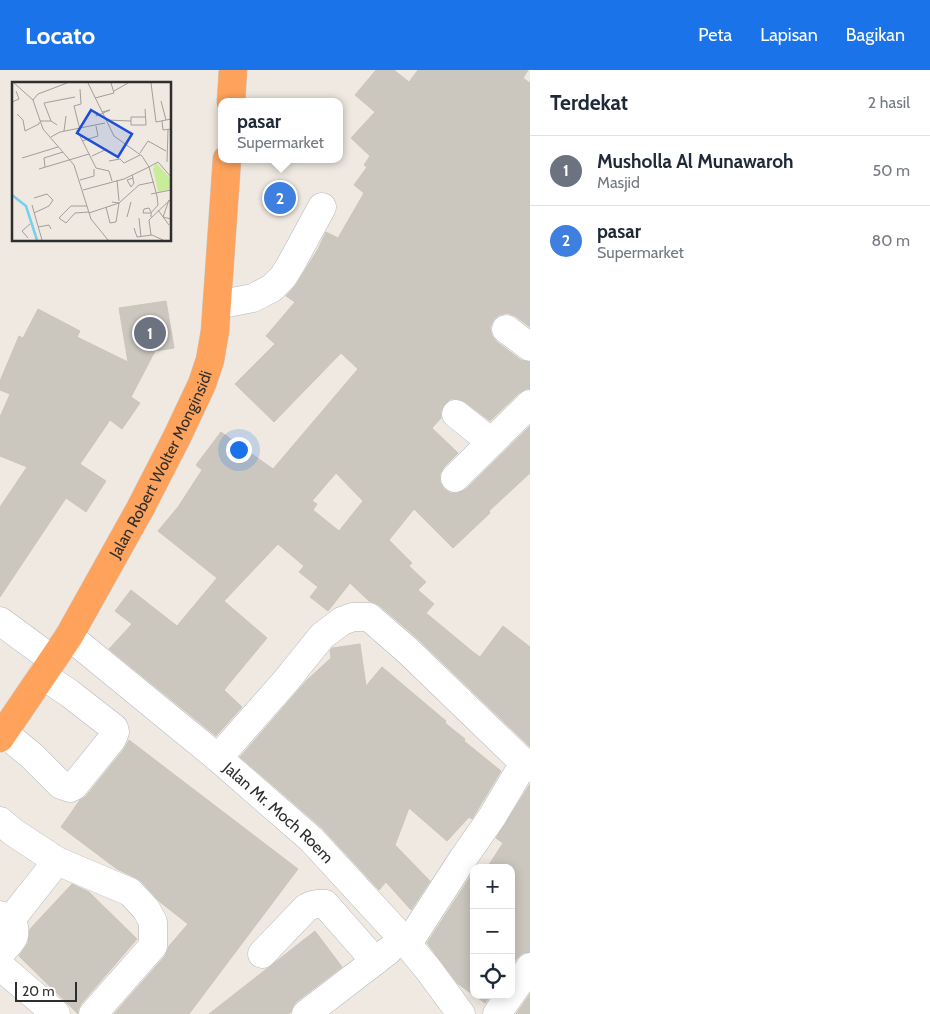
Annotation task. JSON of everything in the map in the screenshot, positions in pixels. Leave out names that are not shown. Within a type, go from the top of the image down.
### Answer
[{"type":"highway","points":[[231,98],[233,70]]},
{"type":"highway","name":"Jalan Robert Wolter Monginsidi","points":[[2,735],[69,636],[140,509],[191,410],[202,384],[210,360],[215,331],[227,163]]},
{"type":"street","points":[[217,304],[253,298],[272,288],[283,277],[322,207]]},
{"type":"street","points":[[506,329],[530,347]]},
{"type":"street","points":[[455,478],[530,404]]},
{"type":"street","points":[[456,414],[491,442]]},
{"type":"street","points":[[218,758],[285,682],[322,636],[342,621],[353,617],[369,617],[408,651],[527,765],[405,942],[375,961],[306,1014]]},
{"type":"street","points":[[0,621],[48,668],[69,693],[114,728],[115,732],[112,739],[74,786],[70,788],[61,785],[32,756],[2,735]]},
{"type":"street","name":"Jalan Mr. Moch Roem","points":[[69,636],[218,758],[311,840],[428,969],[450,1010]]},
{"type":"street","points":[[4,834],[57,862],[130,892],[146,909],[153,922],[153,946],[93,1014]]},
{"type":"street","points":[[0,954],[16,933],[6,916],[57,862]]},
{"type":"street","points":[[262,954],[306,908],[315,904],[325,904],[375,961]]},
{"type":"street","points":[[0,966],[56,1014]]},
{"type":"street","points":[[515,988],[530,967]]},
{"type":"street","points":[[497,1014],[508,999]]},
{"type":"building","points":[[376,70],[394,70],[409,82],[418,70],[528,70],[523,78],[530,83],[530,327],[515,316],[507,313],[499,315],[494,319],[490,328],[492,336],[497,342],[521,360],[530,362],[530,389],[519,393],[490,421],[465,402],[451,399],[444,405],[441,411],[441,418],[432,428],[458,453],[444,467],[440,474],[440,482],[444,489],[450,493],[458,493],[466,489],[530,426],[530,473],[453,548],[414,509],[389,540],[412,563],[409,566],[426,582],[418,590],[434,604],[426,613],[473,652],[480,657],[503,626],[530,647],[530,747],[418,639],[379,605],[369,601],[350,583],[328,611],[310,597],[318,587],[299,572],[304,566],[278,544],[224,601],[267,638],[224,690],[242,707],[216,736],[109,649],[132,624],[115,611],[131,590],[177,626],[217,578],[158,531],[178,507],[202,470],[196,465],[221,432],[273,469],[358,369],[341,353],[274,422],[235,384],[275,344],[266,336],[295,302],[286,296],[296,285],[326,232],[338,238],[364,193],[354,185],[367,167],[364,165],[370,156],[351,138],[375,112],[355,95]],"holes":[[[336,473],[363,501],[339,531],[313,510],[317,504],[312,501]]]},
{"type":"building","points":[[166,301],[174,348],[155,351],[131,397],[140,403],[122,429],[110,420],[80,464],[106,481],[86,512],[66,498],[0,597],[0,507],[27,467],[0,456],[0,417],[10,394],[0,390],[0,381],[19,336],[23,338],[38,309],[80,331],[77,337],[128,362],[119,308]]},
{"type":"building","points":[[360,644],[366,686],[382,667],[446,721],[445,723],[465,739],[464,741],[501,771],[472,819],[469,817],[447,841],[409,808],[395,845],[430,881],[411,910],[386,882],[379,890],[321,827],[240,757],[307,680],[331,658],[330,651],[332,648]]},
{"type":"building","points":[[129,740],[298,869],[189,1014],[114,1014],[165,956],[169,946],[188,924],[160,902],[141,881],[117,869],[61,827],[80,800],[86,796],[124,749]]},
{"type":"building","points":[[530,784],[530,952],[523,953],[515,961],[515,864],[490,864],[503,843],[496,838]]},
{"type":"building","points":[[470,877],[470,992],[458,984],[427,943]]},
{"type":"building","points":[[72,884],[89,892],[137,939],[81,1004],[78,1014],[19,956],[28,943],[30,929]]},
{"type":"building","points":[[315,931],[342,967],[296,1002],[291,1012],[288,1014],[209,1014]]},
{"type":"building","points":[[530,994],[530,1014],[516,1014]]},
{"type":"building","points":[[480,999],[488,999],[485,1003]]},
{"type":"place","name":"pasar","points":[[280,198]]},
{"type":"place","name":"Musholla Al Munawaroh","points":[[150,333]]}]
